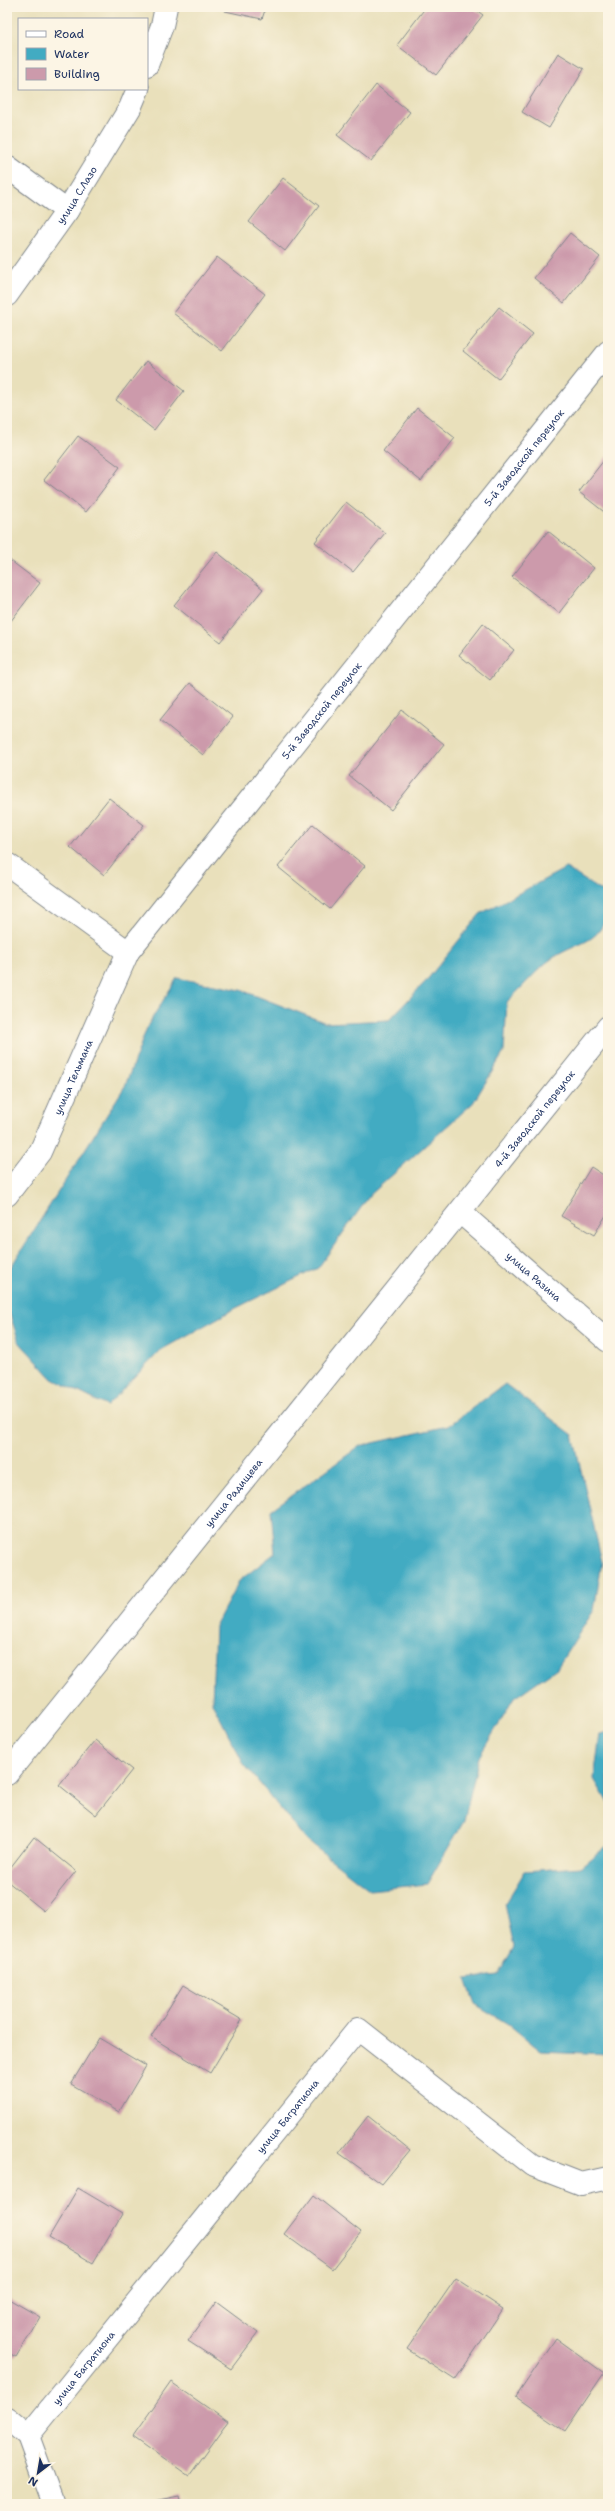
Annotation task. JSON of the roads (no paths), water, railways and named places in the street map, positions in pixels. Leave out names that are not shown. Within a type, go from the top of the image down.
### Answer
[{"type":"street","points":[[148,62],[162,26],[166,7]]},
{"type":"street","name":"улица С.Лазо","points":[[7,295],[67,211],[130,108],[138,90]]},
{"type":"street","points":[[7,168],[67,211]]},
{"type":"street","name":"5-й Заводской переулок","points":[[128,952],[608,352]]},
{"type":"street","points":[[7,864],[128,952]]},
{"type":"street","name":"улица Тельмана","points":[[7,1195],[40,1152],[128,952]]},
{"type":"street","name":"4-й Заводской переулок","points":[[460,1212],[608,1027]]},
{"type":"street","name":"улица Разина","points":[[460,1212],[608,1341]]},
{"type":"street","name":"улица Радищева","points":[[7,1774],[460,1212]]},
{"type":"street","name":"улица Багратиона","points":[[28,2436],[358,2030],[532,2166],[581,2184],[608,2178]]},
{"type":"street","points":[[7,2418],[28,2436],[53,2504]]},
{"type":"water","points":[[566,868],[608,895],[607,912],[603,925],[589,940],[558,955],[546,963],[507,1002],[504,1052],[473,1103],[370,1195],[318,1268],[234,1309],[161,1350],[107,1406],[53,1379],[19,1342],[7,1306],[7,1273],[125,1086],[148,1025],[177,978],[241,990],[326,1023],[389,1020],[426,981],[480,914]]},
{"type":"water","points":[[505,1384],[573,1435],[602,1562],[594,1610],[557,1668],[514,1698],[479,1757],[464,1821],[427,1884],[370,1890],[306,1840],[243,1763],[212,1702],[215,1626],[239,1581],[275,1553],[271,1510],[360,1446],[448,1426]]},
{"type":"water","points":[[608,1732],[608,1803],[594,1779],[600,1734]]},
{"type":"water","points":[[608,1845],[608,2054],[541,2051],[508,2024],[475,2004],[466,1979],[498,1975],[514,1947],[505,1904],[525,1871],[581,1867]]}]
